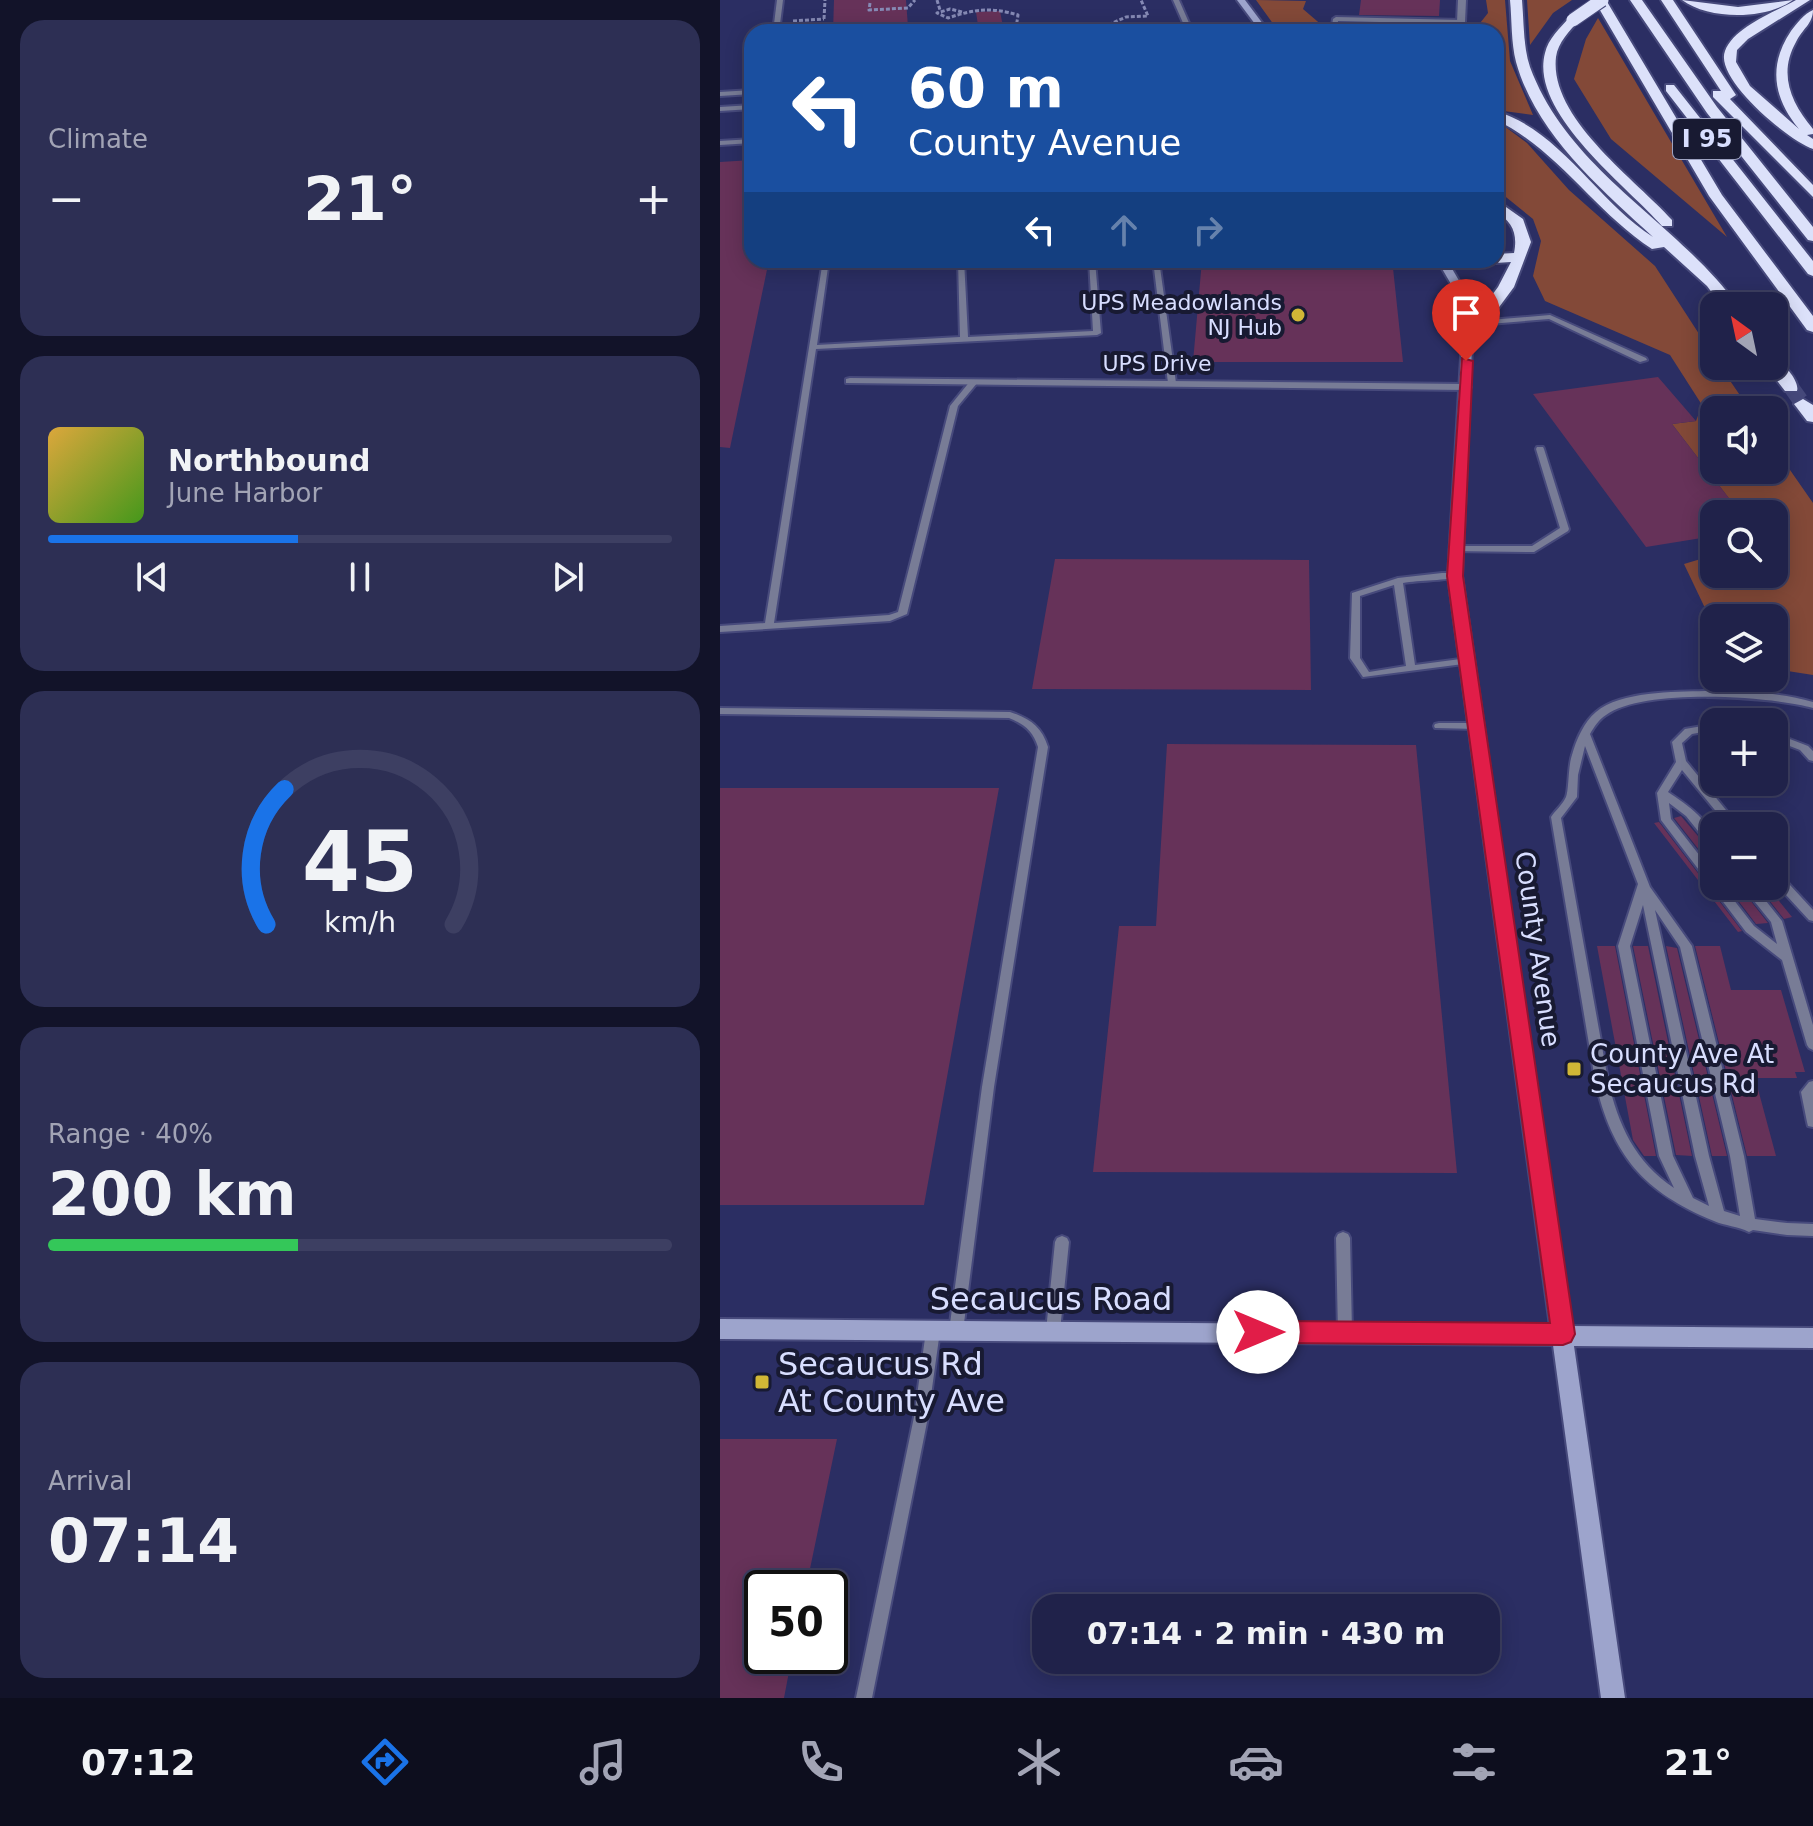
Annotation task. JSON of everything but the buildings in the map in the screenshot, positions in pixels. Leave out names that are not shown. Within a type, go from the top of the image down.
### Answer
[{"type":"highway","points":[[1516,0],[1524,66],[1549,119],[1589,166],[1714,284]]},
{"type":"highway","points":[[1720,292],[1648,198],[1575,126],[1557,97],[1550,78],[1551,53],[1573,20],[1601,0],[1716,196],[1813,327]]},
{"type":"highway","name":"I 95","points":[[1611,0],[1694,122],[1813,271]]},
{"type":"highway","name":"I 95","points":[[1636,0],[1717,116],[1813,237]]},
{"type":"highway","points":[[1647,0],[1724,100],[1813,193]]},
{"type":"highway","points":[[1667,0],[1734,103],[1795,174]]},
{"type":"highway","points":[[1688,0],[1742,11],[1768,8],[1787,0]]},
{"type":"highway","points":[[1804,0],[1741,39],[1730,51],[1729,60],[1737,78],[1774,116],[1813,145]]},
{"type":"highway","points":[[1813,13],[1788,44],[1781,82],[1786,103],[1813,136]]},
{"type":"highway","points":[[1504,119],[1530,131],[1626,226],[1714,284]]},
{"type":"highway","points":[[1472,328],[1520,257],[1524,240],[1521,226],[1504,211]]},
{"type":"highway","points":[[1504,260],[1520,257]]},
{"type":"highway","points":[[1786,380],[1791,387]]},
{"type":"main road","points":[[1241,0],[1259,24]]},
{"type":"main road","name":"County Avenue","points":[[1447,268],[1460,291],[1472,328],[1465,387],[1454,549],[1455,576],[1613,1698]]},
{"type":"main road","name":"Secaucus Road","points":[[720,1329],[1813,1338]]},
{"type":"street","points":[[1461,22],[1462,0]]},
{"type":"street","name":"UPS Drive","points":[[850,381],[1465,387]]},
{"type":"lane","points":[[777,24],[780,0]]},
{"type":"lane","points":[[1176,0],[1186,24]]},
{"type":"lane","points":[[1335,24],[1336,19],[1461,22]]},
{"type":"lane","points":[[720,94],[744,92]]},
{"type":"lane","points":[[720,109],[744,108]]},
{"type":"lane","points":[[720,143],[744,142]]},
{"type":"lane","points":[[769,626],[825,268]]},
{"type":"lane","points":[[961,268],[964,340]]},
{"type":"lane","points":[[813,347],[1097,333],[1093,268]]},
{"type":"lane","points":[[1157,268],[1172,383]]},
{"type":"lane","points":[[1472,328],[1550,317],[1643,360]]},
{"type":"lane","points":[[720,629],[890,618],[902,614],[954,406],[974,382]]},
{"type":"lane","points":[[1454,549],[1534,549],[1565,529],[1540,449]]},
{"type":"lane","points":[[1455,576],[1430,575],[1398,581],[1355,595],[1355,658],[1366,675],[1468,661]]},
{"type":"lane","points":[[1398,581],[1411,668]]},
{"type":"lane","points":[[1813,705],[1759,695],[1653,698],[1602,711],[1571,767],[1572,797],[1556,817],[1604,1091],[1623,1143],[1647,1174],[1688,1202],[1719,1217],[1749,1226],[1813,1230]]},
{"type":"lane","points":[[720,711],[1010,715],[1022,720],[1040,735],[1043,747],[988,1087],[956,1331]]},
{"type":"lane","points":[[1439,726],[1478,726]]},
{"type":"lane","points":[[1700,729],[1689,731],[1677,742],[1681,762],[1722,812]]},
{"type":"lane","points":[[1586,735],[1644,885],[1702,1156],[1719,1217]]},
{"type":"lane","points":[[1788,742],[1804,748],[1813,758]]},
{"type":"lane","points":[[1681,762],[1662,793],[1666,820],[1700,864]]},
{"type":"lane","points":[[1662,793],[1690,813],[1700,826]]},
{"type":"lane","points":[[1644,885],[1624,946],[1666,1156],[1688,1202]]},
{"type":"lane","points":[[1644,885],[1686,946],[1737,1156],[1749,1226]]},
{"type":"lane","points":[[1788,890],[1813,917]]},
{"type":"lane","points":[[1728,900],[1750,929],[1787,958]]},
{"type":"lane","points":[[1759,900],[1776,921],[1813,1045]]},
{"type":"lane","points":[[1813,1086],[1807,1092],[1813,1122]]},
{"type":"lane","points":[[1343,1238],[1345,1332]]},
{"type":"lane","points":[[1053,1331],[1062,1242]]},
{"type":"lane","points":[[864,1698],[921,1417],[933,1331]]},
{"type":"path","points":[[824,24],[825,0]]},
{"type":"path","points":[[870,3],[869,10],[908,8],[915,0]]},
{"type":"path","points":[[937,0],[940,10],[937,14],[948,18],[962,12]]},
{"type":"path","points":[[1110,24],[1126,17],[1148,16],[1141,0]]},
{"type":"path","points":[[940,10],[962,12],[993,8],[1011,11],[1018,15],[1017,24]]},
{"type":"path","points":[[784,22],[824,19]]},
{"type":"shaded area","points":[[1256,0],[1306,1],[1303,9],[1320,24],[1273,24]]},
{"type":"shaded area","points":[[1486,0],[1505,0],[1510,61],[1533,115],[1504,111],[1504,24],[1479,24],[1488,13]]},
{"type":"shaded area","points":[[1527,0],[1572,0],[1553,13],[1530,45]]},
{"type":"shaded area","points":[[1598,18],[1727,237],[1611,139],[1574,79],[1586,39]]},
{"type":"shaded area","points":[[1504,126],[1527,143],[1569,190],[1655,266],[1700,335],[1700,380],[1730,380],[1740,396],[1700,396],[1700,402],[1670,355],[1545,301],[1533,276],[1541,241],[1533,219],[1504,195]]},
{"type":"shaded area","points":[[1700,410],[1700,461],[1672,424],[1696,421]]},
{"type":"shaded area","points":[[1788,467],[1813,503],[1813,675],[1788,671],[1788,604],[1703,604],[1684,564],[1700,559],[1700,588],[1788,588],[1788,500],[1730,500],[1718,484],[1788,484]]},
{"type":"tunnel","points":[[1791,387],[1803,404]]},
{"type":"place","name":"UPS Meadowlands NJ Hub","points":[[1298,315]]},
{"type":"place","name":"County Ave At Secaucus Rd","points":[[1574,1069]]},
{"type":"place","name":"Secaucus Rd At County Ave","points":[[762,1382]]},
{"type":"route","points":[[1258,1332],[1563,1334],[1455,576],[1466,361]]}]
